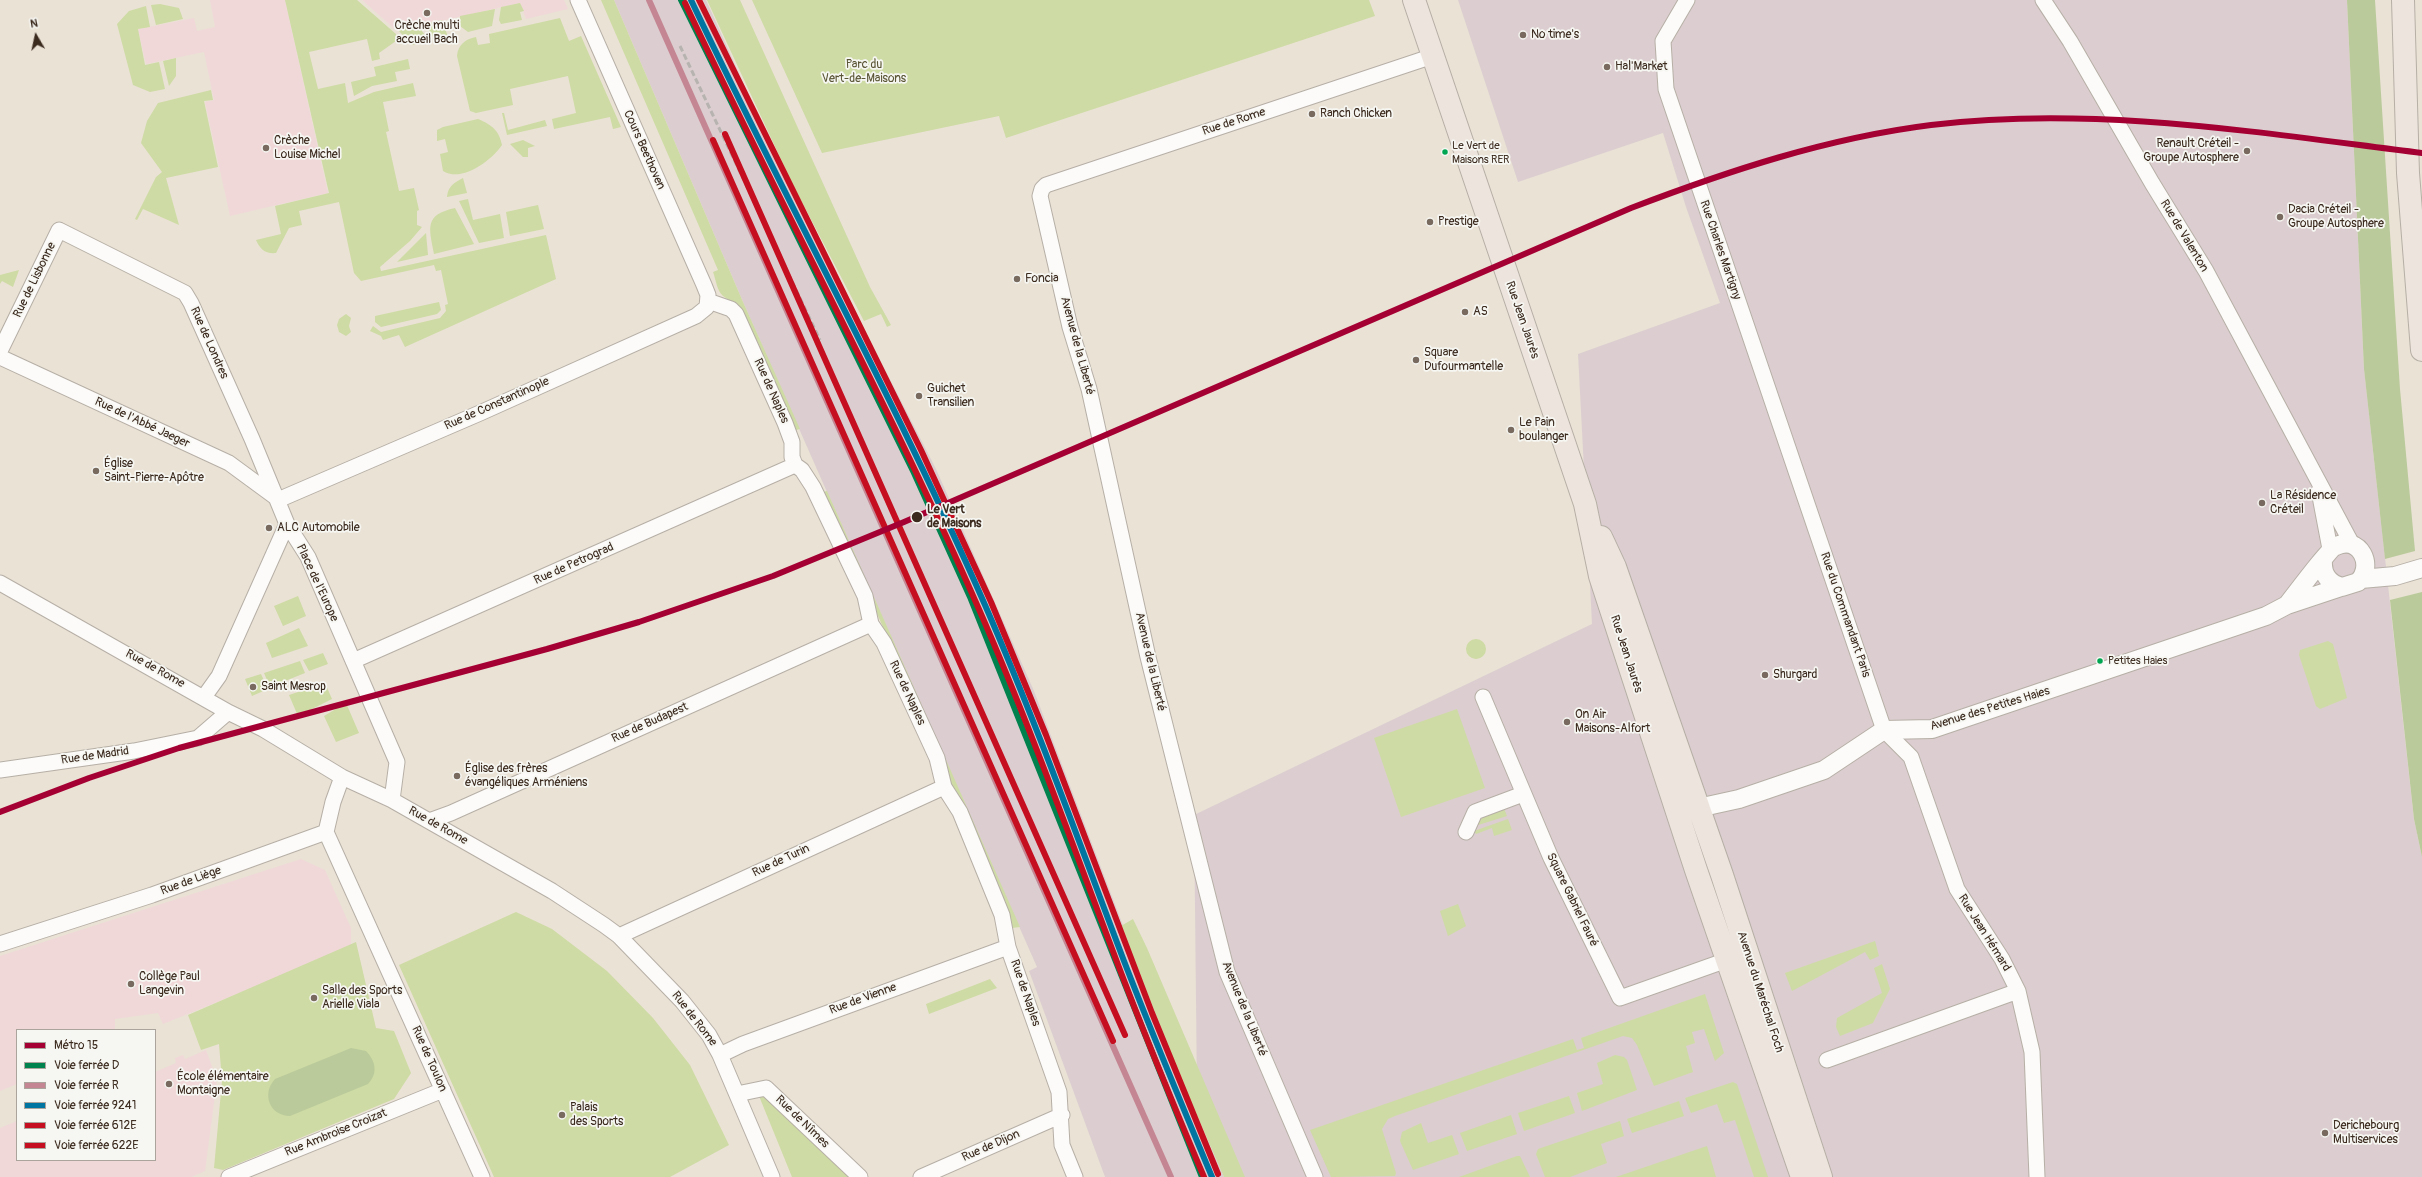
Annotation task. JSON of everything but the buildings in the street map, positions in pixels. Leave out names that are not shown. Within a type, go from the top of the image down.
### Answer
[{"type":"main road","name":"Rue Jean Jaurès","points":[[1414,0],[1585,504],[1615,567],[1688,811],[1696,870]]},
{"type":"main road","points":[[2403,0],[2408,173],[2422,350]]},
{"type":"main road","name":"Avenue du Maréchal Foch","points":[[1688,811],[1720,870],[1821,1177]]},
{"type":"main road","name":"Avenue du Maréchal Foch","points":[[1696,870],[1802,1177]]},
{"type":"street","name":"Cours Beethoven","points":[[578,0],[701,279],[708,301]]},
{"type":"street","name":"Rue Charles Martigny","points":[[1687,0],[1663,41],[1666,89],[1806,501]]},
{"type":"street","name":"Rue de Valenton","points":[[2043,0],[2070,41],[2152,183],[2206,271],[2319,481],[2359,551]]},
{"type":"street","name":"Rue de Rome","points":[[1040,196],[1042,189],[1046,185],[1433,56]]},
{"type":"street","name":"Avenue de la Liberté","points":[[1040,196],[1070,327],[1089,389],[1148,657],[1225,964],[1268,1069],[1316,1177]]},
{"type":"street","name":"Rue de Lisbonne","points":[[0,351],[59,230]]},
{"type":"street","name":"Rue de Londres","points":[[59,230],[185,293],[198,318],[278,500],[287,524]]},
{"type":"street","name":"Rue de Naples","points":[[708,301],[731,309],[736,314],[788,429],[792,442],[792,457],[795,466],[802,470],[821,501],[865,596],[871,624],[884,643],[937,758],[944,787],[960,812],[1002,915],[1008,947],[1059,1092],[1062,1115],[1062,1145],[1075,1177]]},
{"type":"street","name":"Rue de Constantinople","points":[[278,500],[480,414],[696,316],[707,307],[708,301]]},
{"type":"street","name":"Rue de l'Abbé Jaeger","points":[[0,357],[229,462],[278,500]]},
{"type":"street","name":"Rue de Petrograd","points":[[353,661],[795,466]]},
{"type":"street","name":"Rue de Valenton","points":[[2319,481],[2327,555]]},
{"type":"street","name":"Rue du Commandant Paris","points":[[1806,501],[1884,730]]},
{"type":"street","name":"Place de l'Europe","points":[[287,524],[308,557],[398,762],[392,800]]},
{"type":"street","name":"Place de l'Europe","points":[[204,697],[220,676],[287,524]]},
{"type":"street","name":"Avenue des Petites Haies","points":[[2287,605],[2327,555],[2340,544],[2359,551],[2378,564],[2416,570]]},
{"type":"street","points":[[2359,551],[2366,570],[2361,579]]},
{"type":"street","points":[[2327,555],[2323,569],[2327,578],[2341,587]]},
{"type":"street","name":"Avenue des Petites Haies","points":[[1884,730],[1932,729],[2266,616],[2287,605],[2341,587],[2353,586],[2361,579],[2395,576],[2416,570]]},
{"type":"street","name":"Rue de Rome","points":[[0,583],[204,697],[228,712],[262,729],[342,777],[392,800],[552,891],[619,936],[682,1001],[709,1035],[720,1054],[738,1094],[772,1177]]},
{"type":"street","name":"Rue de Budapest","points":[[429,821],[451,813],[871,624]]},
{"type":"street","name":"Square Gabriel Fauré","points":[[1482,697],[1551,858],[1620,998],[1727,960]]},
{"type":"street","name":"Rue de Madrid","points":[[0,770],[134,751],[198,738],[228,712]]},
{"type":"street","points":[[1688,811],[1739,799],[1824,770],[1884,730]]},
{"type":"street","name":"Rue Jean Hémard","points":[[1884,730],[1911,757],[1957,888],[2002,959],[2018,991],[2032,1052],[2037,1177]]},
{"type":"street","points":[[326,832],[333,802],[342,777]]},
{"type":"street","name":"Rue de Turin","points":[[619,936],[944,787]]},
{"type":"street","points":[[1466,832],[1475,812],[1524,794]]},
{"type":"street","name":"Rue de Liège","points":[[0,944],[152,895],[326,832]]},
{"type":"street","name":"Rue de Toulon","points":[[326,832],[482,1177]]},
{"type":"street","name":"Rue de Vienne","points":[[720,1054],[743,1044],[1008,947]]},
{"type":"street","points":[[1826,1060],[2018,991]]},
{"type":"street","name":"Rue de Nîmes","points":[[738,1094],[766,1088],[860,1177]]},
{"type":"street","name":"Rue Ambroise Croizat","points":[[229,1177],[443,1090]]},
{"type":"street","name":"Rue de Dijon","points":[[921,1177],[1062,1115]]},
{"type":"shaded area","name":"Crèche Louise Michel","points":[[210,0],[285,0],[328,193],[230,216],[205,102],[214,100],[204,52],[146,64],[138,29],[194,18],[197,31],[215,27]]},
{"type":"shaded area","name":"Crèche multi accueil Bach","points":[[362,0],[564,0],[568,9],[526,19],[520,3],[397,31]]},
{"type":"shaded area","points":[[614,0],[706,0],[782,169],[936,469],[1034,691],[1184,1086],[1224,1177],[1105,1177],[1029,971],[1037,967],[743,302]]},
{"type":"shaded area","points":[[1458,0],[2347,0],[2364,369],[2414,819],[2422,857],[2422,1177],[1228,1177],[1197,1095],[1194,815],[1592,624],[1578,354],[1720,303],[1686,207],[1663,133],[1518,182]]},
{"type":"shaded area","name":"Collège Paul Langevin","points":[[301,859],[325,870],[351,928],[351,948],[163,1024],[158,1013],[115,1019],[115,1029],[16,1029],[16,1084],[0,1091],[0,956]]},
{"type":"shaded area","points":[[206,1050],[217,1080],[205,1171],[191,1177],[0,1177],[0,1128],[16,1121],[16,1161],[156,1161],[156,1072],[176,1063],[175,1058],[183,1055],[185,1059]]},
{"type":"green space","points":[[285,0],[357,0],[396,34],[396,41],[379,53],[380,59],[372,61],[367,39],[309,52],[318,89],[345,83],[348,103],[374,92],[413,83],[416,96],[383,102],[389,131],[386,132],[399,191],[414,188],[419,210],[417,211],[417,225],[422,227],[410,241],[380,267],[381,271],[546,235],[556,279],[405,347],[399,335],[383,340],[381,336],[370,331],[373,326],[381,332],[440,318],[446,311],[445,305],[448,304],[441,270],[436,271],[434,265],[361,281],[354,273],[339,202],[299,211],[302,225],[289,228],[276,253],[266,252],[259,246],[256,240],[281,234],[275,206],[329,193]]},
{"type":"green space","points":[[601,0],[614,0],[743,302],[800,429],[796,430],[743,312],[719,291],[713,272],[718,270]]},
{"type":"green space","points":[[707,0],[740,0],[870,287],[891,325],[887,327],[881,314],[864,321],[791,181]]},
{"type":"green space","name":"Parc du Vert-de-Maisons","points":[[752,0],[1369,0],[1375,16],[1006,138],[999,116],[822,153]]},
{"type":"green space","points":[[2347,0],[2375,0],[2400,389],[2415,551],[2385,559],[2364,369]]},
{"type":"green space","points":[[520,3],[524,11],[520,12],[522,20],[501,24],[499,20],[501,7]]},
{"type":"green space","points":[[160,4],[179,8],[183,19],[156,25],[151,5]]},
{"type":"green space","points":[[146,6],[150,27],[138,29],[145,65],[159,62],[165,89],[150,92],[133,85],[117,24],[129,11]]},
{"type":"green space","points":[[495,9],[492,26],[468,32],[460,26],[460,16]]},
{"type":"green space","points":[[560,18],[569,41],[581,36],[621,127],[613,129],[610,117],[554,129],[552,119],[576,113],[568,76],[510,89],[513,105],[476,113],[470,111],[457,56],[463,43],[476,37],[478,45],[490,43],[489,34]]},
{"type":"green space","points":[[442,20],[448,37],[435,40],[425,24]]},
{"type":"green space","points":[[418,26],[425,35],[426,42],[412,45],[398,30]]},
{"type":"green space","points":[[176,58],[176,76],[169,86],[163,61]]},
{"type":"green space","points":[[408,59],[410,69],[395,72],[397,81],[372,86],[354,96],[351,82],[376,76],[374,67]]},
{"type":"green space","points":[[211,90],[213,100],[204,101],[218,167],[166,178],[179,225],[143,209],[137,220],[135,219],[156,177],[162,172],[141,143],[147,121],[158,103]]},
{"type":"green space","points":[[502,113],[504,113],[508,130],[545,120],[547,126],[507,135]]},
{"type":"green space","points":[[478,119],[487,123],[497,132],[502,145],[484,163],[467,172],[451,174],[443,171],[440,154],[448,152],[445,139],[437,141],[437,130],[443,127]]},
{"type":"green space","points":[[523,140],[535,146],[528,148],[528,157],[523,157],[510,144]]},
{"type":"green space","points":[[463,178],[467,193],[447,197],[452,185]]},
{"type":"green space","points":[[468,199],[473,220],[500,214],[504,238],[479,243],[459,201]]},
{"type":"green space","points":[[538,205],[544,229],[510,236],[506,212]]},
{"type":"green space","points":[[455,208],[474,244],[434,254],[430,229],[433,219],[438,214]]},
{"type":"green space","points":[[426,233],[428,255],[397,262]]},
{"type":"green space","points":[[19,270],[13,287],[2,281],[0,284],[0,275]]},
{"type":"green space","points":[[439,302],[441,310],[437,314],[381,327],[375,322],[375,316]]},
{"type":"green space","points":[[346,314],[351,318],[349,326],[351,332],[346,336],[339,332],[337,325],[339,319]]},
{"type":"green space","points":[[827,491],[1020,927],[1012,928],[947,781],[947,771],[823,492]]},
{"type":"green space","points":[[2422,592],[2422,857],[2414,819],[2390,600]]},
{"type":"green space","points":[[298,596],[306,616],[283,626],[274,606]]},
{"type":"green space","points":[[299,628],[308,646],[272,658],[266,643]]},
{"type":"green space","points":[[1476,639],[1483,642],[1486,649],[1483,656],[1476,659],[1469,656],[1466,649],[1469,642]]},
{"type":"green space","points":[[2328,641],[2333,644],[2347,698],[2320,709],[2316,706],[2299,655],[2300,650]]},
{"type":"green space","points":[[323,653],[328,664],[309,671],[303,660]]},
{"type":"green space","points":[[300,661],[305,673],[270,687],[264,673]]},
{"type":"green space","points":[[261,674],[268,689],[252,696],[245,679]]},
{"type":"green space","points":[[325,683],[332,699],[298,716],[289,695]]},
{"type":"green space","points":[[346,703],[359,733],[336,742],[324,716]]},
{"type":"green space","points":[[1457,709],[1485,788],[1401,817],[1374,738]]},
{"type":"green space","points":[[1503,806],[1507,816],[1475,826],[1485,815]]},
{"type":"green space","points":[[1508,819],[1512,830],[1494,836],[1492,828],[1476,834],[1474,831]]},
{"type":"green space","points":[[1458,904],[1466,926],[1448,936],[1440,911]]},
{"type":"green space","points":[[516,912],[552,929],[607,971],[653,1018],[690,1065],[729,1145],[670,1177],[494,1177],[399,965]]},
{"type":"green space","points":[[1133,919],[1147,948],[1245,1177],[1224,1177],[1184,1086],[1121,926]]},
{"type":"green space","points":[[1875,941],[1879,956],[1870,960],[1865,952],[1792,991],[1785,973]]},
{"type":"green space","points":[[356,942],[376,1028],[394,1031],[411,1073],[394,1099],[223,1170],[214,1168],[222,1081],[219,1044],[201,1050],[188,1015]]},
{"type":"green space","points":[[1882,964],[1890,989],[1873,1023],[1840,1036],[1836,1027],[1837,1018],[1882,993],[1874,968]]},
{"type":"green space","points":[[990,979],[997,988],[929,1014],[926,1004]]},
{"type":"green space","points":[[1705,994],[1724,1053],[1715,1061],[1704,1029],[1692,1032],[1695,1043],[1686,1046],[1693,1072],[1654,1086],[1637,1045],[1632,1038],[1623,1036],[1395,1116],[1388,1119],[1382,1129],[1396,1173],[1395,1176],[1331,1177],[1310,1130],[1573,1039],[1577,1050],[1584,1048],[1581,1038]]},
{"type":"green space","points":[[351,1048],[366,1051],[374,1063],[373,1076],[368,1084],[290,1116],[283,1115],[273,1108],[268,1097],[271,1085],[275,1079]]},
{"type":"green space","points":[[1615,1055],[1624,1057],[1627,1060],[1637,1090],[1582,1111],[1577,1093],[1603,1084],[1597,1063]]},
{"type":"green space","points":[[1733,1082],[1737,1084],[1768,1177],[1754,1177],[1735,1120],[1724,1123],[1717,1104],[1691,1113],[1685,1098]]},
{"type":"green space","points":[[764,1094],[853,1177],[792,1177],[759,1096]]},
{"type":"green space","points":[[1569,1096],[1575,1113],[1524,1131],[1518,1113]]},
{"type":"green space","points":[[1679,1101],[1684,1116],[1632,1133],[1627,1119]]},
{"type":"green space","points":[[1511,1115],[1517,1134],[1467,1151],[1460,1133]]},
{"type":"green space","points":[[1620,1121],[1624,1136],[1601,1144],[1607,1163],[1570,1177],[1545,1177],[1536,1154],[1538,1149]]},
{"type":"green space","points":[[1421,1123],[1428,1143],[1452,1135],[1459,1154],[1413,1170],[1400,1141],[1402,1132]]},
{"type":"green space","points":[[1707,1146],[1716,1177],[1616,1177]]},
{"type":"green space","points":[[1517,1156],[1520,1156],[1530,1177],[1459,1177]]},
{"type":"railway","points":[[680,46],[820,340]]},
{"type":"metro line","name":"15","points":[[0,812],[89,778],[179,748],[547,649],[639,622],[773,576],[904,522],[1631,208],[1704,181],[1816,147],[1854,138],[1931,125],[1992,120],[2054,118],[2177,124],[2300,137],[2422,153]]},
{"type":"rail line","name":"R","points":[[649,0],[1171,1177]]},
{"type":"rail line","name":"D","points":[[681,0],[914,473],[970,597],[1202,1177]]},
{"type":"rail line","name":"9241","points":[[691,0],[915,453],[985,605],[1040,738],[1145,1015],[1212,1177]]},
{"type":"rail line","name":"622E","points":[[699,0],[921,450],[991,602],[1046,735],[1152,1013],[1218,1174]]},
{"type":"rail line","name":"612E","points":[[685,3],[758,154],[908,455],[978,607],[1033,739],[1138,1016],[1204,1177]]},
{"type":"rail line","name":"622E","points":[[725,134],[1125,1035]]},
{"type":"rail line","name":"612E","points":[[713,140],[1113,1041]]},
{"type":"place","name":"Crèche multi accueil Bach","points":[[427,13]]},
{"type":"place","name":"No time's","points":[[1523,35]]},
{"type":"place","name":"Hal'Market","points":[[1607,67]]},
{"type":"place","name":"Ranch Chicken","points":[[1312,114]]},
{"type":"place","name":"Crèche Louise Michel","points":[[266,148]]},
{"type":"place","name":"Renault Créteil - Groupe Autosphere","points":[[2247,151]]},
{"type":"place","name":"Le Vert de Maisons RER","points":[[1445,152]]},
{"type":"place","name":"Dacia Créteil - Groupe Autosphere","points":[[2280,217]]},
{"type":"place","name":"Prestige","points":[[1430,222]]},
{"type":"place","name":"Foncia","points":[[1017,279]]},
{"type":"place","name":"AS","points":[[1465,312]]},
{"type":"place","name":"Square Dufourmantelle","points":[[1416,360]]},
{"type":"place","name":"Guichet Transilien","points":[[919,396]]},
{"type":"place","name":"Le Pain boulanger","points":[[1511,430]]},
{"type":"place","name":"Église Saint-Pierre-Apôtre","points":[[96,471]]},
{"type":"place","name":"La Résidence Créteil","points":[[2262,503]]},
{"type":"place","name":"Le Vert de Maisons","points":[[917,517]]},
{"type":"place","name":"ALC Automobile","points":[[269,528]]},
{"type":"place","name":"Petites Haies","points":[[2100,661]]},
{"type":"place","name":"Shurgard","points":[[1765,675]]},
{"type":"place","name":"Saint Mesrop","points":[[253,687]]},
{"type":"place","name":"On Air Maisons-Alfort","points":[[1567,722]]},
{"type":"place","name":"Église des frères évangéliques Arméniens","points":[[457,776]]},
{"type":"place","name":"Collège Paul Langevin","points":[[131,984]]},
{"type":"place","name":"Salle des Sports Arielle Viala","points":[[314,998]]},
{"type":"place","name":"École élémentaire Montaigne","points":[[169,1084]]},
{"type":"place","name":"Palais des Sports","points":[[562,1115]]},
{"type":"place","name":"Derichebourg Multiservices","points":[[2325,1133]]}]
